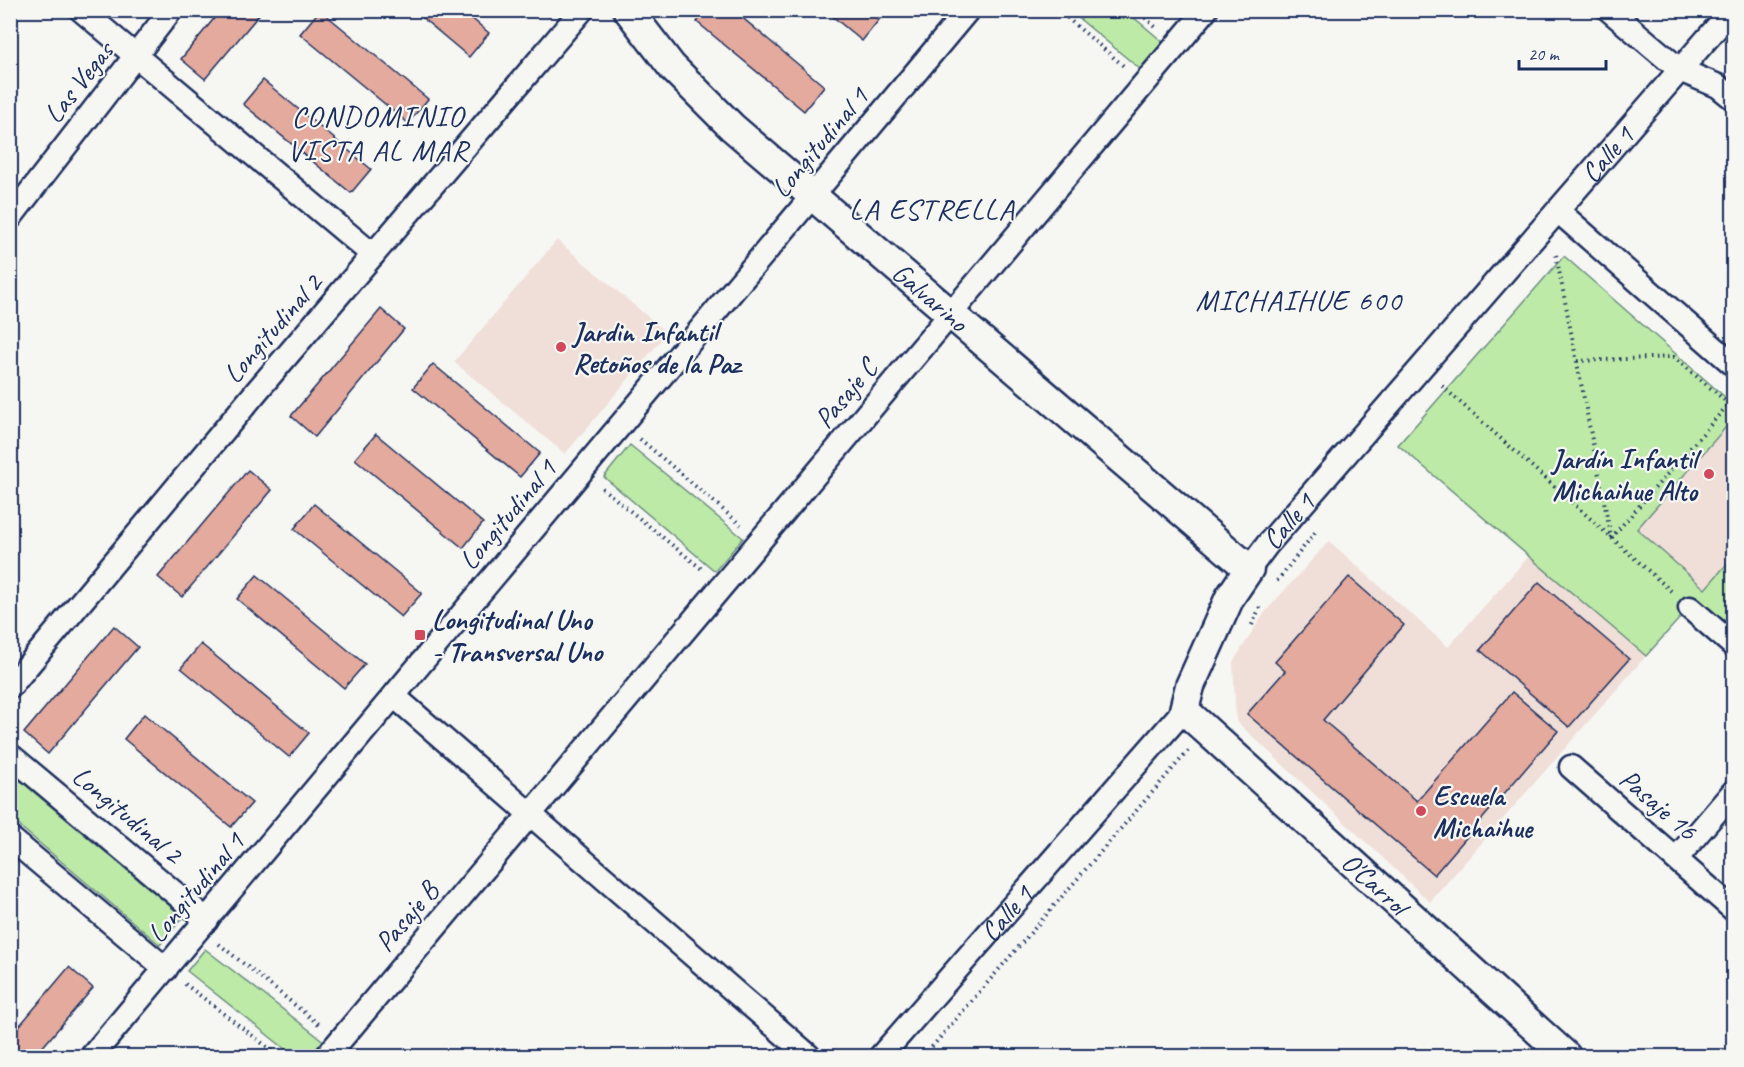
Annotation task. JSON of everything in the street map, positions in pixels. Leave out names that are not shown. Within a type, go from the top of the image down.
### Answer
[{"type":"street","points":[[81,10],[373,255]]},
{"type":"street","name":"Las Vegas","points":[[10,218],[171,10]]},
{"type":"street","name":"Longitudinal 2","points":[[10,687],[256,392],[582,10]]},
{"type":"street","name":"Galvarino","points":[[628,10],[652,43],[693,90],[732,126],[1249,569]]},
{"type":"street","name":"Longitudinal 1","points":[[92,1056],[968,10]]},
{"type":"street","name":"Pasaje C","points":[[530,814],[1206,10]]},
{"type":"street","points":[[1609,10],[1680,70],[1718,86],[1734,99]]},
{"type":"street","name":"Calle 1","points":[[881,1056],[1184,710],[1190,686],[1230,597],[1282,527],[1732,10]]},
{"type":"street","points":[[1558,211],[1734,365]]},
{"type":"street","points":[[1689,608],[1734,646]]},
{"type":"street","points":[[394,696],[809,1056]]},
{"type":"street","name":"O'Carrol","points":[[1184,710],[1566,1056]]},
{"type":"street","name":"Longitudinal 2","points":[[10,755],[203,924]]},
{"type":"street","name":"Pasaje 16","points":[[1571,767],[1734,910]]},
{"type":"street","points":[[1676,859],[1734,791]]},
{"type":"street","name":"Pasaje B","points":[[334,1049],[530,814]]},
{"type":"street","points":[[10,838],[166,969]]},
{"type":"path","points":[[1058,10],[1145,84]]},
{"type":"path","points":[[1549,263],[1556,255],[1611,538]]},
{"type":"path","points":[[1577,361],[1674,357],[1729,404]]},
{"type":"path","points":[[1434,394],[1442,386],[1689,608]]},
{"type":"path","points":[[1611,538],[1734,398]]},
{"type":"path","points":[[622,424],[760,542]]},
{"type":"path","points":[[582,472],[722,586]]},
{"type":"path","points":[[1275,584],[1318,530]]},
{"type":"path","points":[[1247,635],[1263,603]]},
{"type":"path","points":[[924,1056],[1206,731]]},
{"type":"path","points":[[203,924],[334,1049]]},
{"type":"path","points":[[166,969],[279,1056]]},
{"type":"shaded area","name":"Jardin Infantil Retoños de la Paz","points":[[557,240],[667,333],[565,454],[454,362]]},
{"type":"shaded area","name":"Jardín Infantil Michaihue Alto","points":[[1733,419],[1733,557],[1705,589],[1636,529]]},
{"type":"shaded area","name":"Escuela Michaihue","points":[[1329,541],[1448,647],[1530,555],[1646,656],[1430,902],[1236,721],[1233,662],[1265,612]]},
{"type":"green space","points":[[1070,11],[1126,11],[1163,42],[1140,69]]},
{"type":"green space","points":[[1564,256],[1733,404],[1733,419],[1637,529],[1705,589],[1733,557],[1733,632],[1696,600],[1646,656],[1398,445]]},
{"type":"green space","points":[[630,445],[743,538],[715,571],[604,477]]},
{"type":"green space","points":[[11,773],[183,917],[160,945],[11,819]]},
{"type":"green space","points":[[205,949],[326,1043],[312,1056],[294,1056],[187,971]]},
{"type":"building","points":[[221,10],[263,10],[205,79],[181,59]]},
{"type":"building","points":[[320,10],[428,99],[408,123],[300,34]]},
{"type":"building","points":[[413,10],[462,10],[489,33],[469,57]]},
{"type":"building","points":[[707,10],[733,10],[824,86],[804,111],[697,22]]},
{"type":"building","points":[[825,10],[875,10],[882,16],[862,41]]},
{"type":"building","points":[[263,80],[371,169],[351,193],[243,104]]},
{"type":"building","points":[[381,309],[404,329],[315,437],[291,416]]},
{"type":"building","points":[[433,364],[540,453],[520,477],[413,388]]},
{"type":"building","points":[[376,434],[483,523],[463,548],[355,459]]},
{"type":"building","points":[[248,470],[272,490],[182,597],[158,577]]},
{"type":"building","points":[[314,504],[422,593],[401,617],[294,529]]},
{"type":"building","points":[[257,575],[365,664],[344,688],[237,599]]},
{"type":"building","points":[[1349,577],[1404,625],[1323,720],[1417,801],[1512,692],[1558,731],[1434,875],[1247,714],[1285,671],[1275,662]]},
{"type":"building","points":[[1539,582],[1629,659],[1569,727],[1480,650]]},
{"type":"building","points":[[114,626],[138,647],[48,754],[24,733]]},
{"type":"building","points":[[201,644],[309,733],[289,757],[181,668]]},
{"type":"building","points":[[144,714],[252,803],[231,827],[124,739]]},
{"type":"building","points":[[69,967],[93,988],[35,1056],[10,1056],[10,1037]]},
{"type":"place","name":"Jardin Infantil Retoños de la Paz","points":[[561,347]]},
{"type":"place","name":"Jardín Infantil Michaihue Alto","points":[[1709,474]]},
{"type":"place","name":"Longitudinal Uno - Transversal Uno","points":[[420,635]]},
{"type":"place","name":"Escuela Michaihue","points":[[1421,811]]},
{"type":"district","name":"CONDOMINIO VISTA AL MAR","points":[[378,133]]},
{"type":"district","name":"LA ESTRELLA","points":[[932,209]]},
{"type":"district","name":"MICHAIHUE 600","points":[[1299,300]]}]
